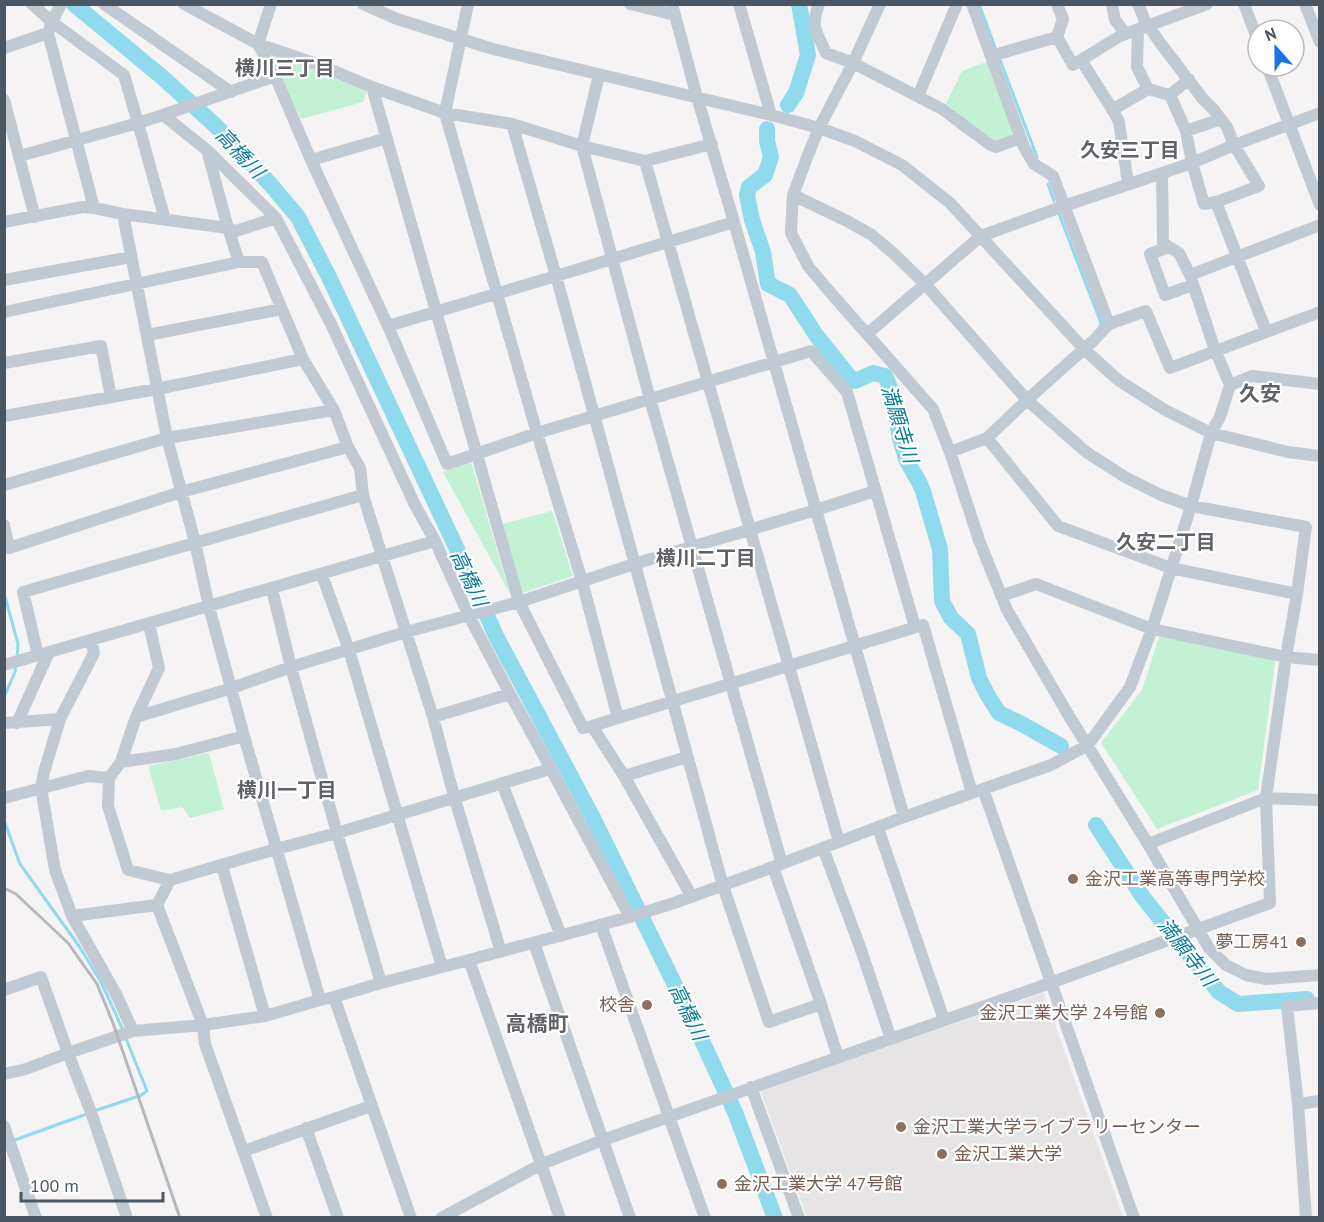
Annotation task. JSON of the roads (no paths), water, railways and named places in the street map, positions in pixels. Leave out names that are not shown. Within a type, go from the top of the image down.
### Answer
[{"type":"street","points":[[32,4],[50,28],[124,75],[165,220]]},
{"type":"street","points":[[61,4],[50,28],[94,208]]},
{"type":"street","points":[[104,4],[225,94]]},
{"type":"street","points":[[184,4],[258,44],[445,113],[512,124],[582,146],[645,161],[711,144]]},
{"type":"street","points":[[271,4],[258,44],[275,76],[388,326],[447,464],[537,433],[811,351],[847,392],[915,627]]},
{"type":"street","points":[[363,4],[397,19],[493,49],[771,115],[855,141],[902,165],[950,203],[1084,349],[1118,380],[1165,410],[1211,433],[1288,452],[1320,456]]},
{"type":"street","points":[[468,4],[445,113],[496,294],[582,581],[618,718]]},
{"type":"street","points":[[630,4],[673,10],[904,817]]},
{"type":"street","points":[[739,4],[771,115]]},
{"type":"street","points":[[819,4],[814,17],[814,27],[826,53],[853,63],[942,109],[989,144],[996,147],[1020,138]]},
{"type":"street","points":[[880,4],[853,63],[819,128],[793,195],[791,233],[808,266],[933,410],[1001,596],[1058,697],[1209,948],[1226,965],[1246,975],[1266,979],[1320,975]]},
{"type":"street","points":[[918,96],[957,4]]},
{"type":"street","points":[[972,4],[1020,138],[1034,164],[1053,176],[1109,324]]},
{"type":"street","points":[[1057,4],[1063,19],[1057,38],[1073,65],[1119,36],[1207,4]]},
{"type":"street","points":[[1112,4],[1115,20],[1138,30],[1189,79],[1227,127],[1234,145],[1259,186],[1216,202],[1204,204],[1192,163],[1186,131],[1170,95]]},
{"type":"street","points":[[1138,4],[1137,67],[1148,90]]},
{"type":"street","points":[[1305,4],[1320,42]]},
{"type":"street","points":[[4,48],[50,28]]},
{"type":"street","points":[[991,56],[1057,38]]},
{"type":"street","points":[[1081,60],[1119,122],[1128,184]]},
{"type":"street","points":[[599,75],[582,146],[650,399],[731,684],[778,866],[838,1057]]},
{"type":"street","points":[[20,156],[138,123],[275,76]]},
{"type":"street","points":[[1273,78],[1320,205]]},
{"type":"street","points":[[1170,95],[1189,79]]},
{"type":"street","points":[[372,87],[437,311],[514,603],[583,728],[672,703],[923,625],[977,791],[1051,983],[1134,1218]]},
{"type":"street","points":[[1112,110],[1148,90],[1170,95]]},
{"type":"street","points":[[4,100],[35,216]]},
{"type":"street","points":[[867,334],[981,236],[1192,163],[1320,113]]},
{"type":"street","points":[[165,114],[207,150],[276,218],[331,324],[469,616],[630,917]]},
{"type":"street","points":[[1186,131],[1221,119]]},
{"type":"street","points":[[512,124],[556,276],[723,886],[769,1022],[821,1004]]},
{"type":"street","points":[[311,160],[387,138]]},
{"type":"street","points":[[207,150],[239,262]]},
{"type":"street","points":[[645,161],[839,842]]},
{"type":"street","points":[[4,1074],[26,1069],[127,1033],[265,1016],[630,917],[723,886],[904,817],[1051,765],[1088,745],[1130,687],[1152,629],[1191,506],[1211,433],[1220,417],[1230,385],[1215,350],[1192,280],[1179,253],[1163,243],[1162,173]]},
{"type":"street","points":[[441,1218],[542,1164],[603,1140],[1051,983],[1270,903],[1266,798],[1306,527],[1191,506],[1161,495],[1125,477],[1086,452],[1027,400],[926,285],[893,253],[872,235],[793,195]]},
{"type":"street","points":[[1216,202],[1266,331]]},
{"type":"street","points":[[4,222],[83,207],[236,231],[276,218]]},
{"type":"street","points":[[123,214],[167,438],[195,542],[209,607],[320,1000]]},
{"type":"street","points":[[388,326],[734,222]]},
{"type":"street","points":[[1169,247],[1150,255],[1165,295],[1238,257],[1320,225]]},
{"type":"street","points":[[4,280],[131,257]]},
{"type":"street","points":[[4,312],[239,262],[262,262],[303,359],[334,410],[348,447],[360,468],[363,495],[433,717],[501,952]]},
{"type":"street","points":[[147,335],[282,309]]},
{"type":"street","points":[[950,452],[987,438],[1109,324],[1146,311],[1170,368],[1320,312]]},
{"type":"street","points":[[4,363],[101,346],[111,397]]},
{"type":"street","points":[[4,416],[303,359]]},
{"type":"street","points":[[1230,385],[1252,376],[1320,384]]},
{"type":"street","points":[[4,485],[167,438],[334,410]]},
{"type":"street","points":[[987,438],[1058,526],[1171,568],[1296,594]]},
{"type":"street","points":[[4,525],[9,548],[182,492],[348,447]]},
{"type":"street","points":[[136,717],[232,688],[291,667],[406,632],[514,603],[875,491]]},
{"type":"street","points":[[11,723],[43,654],[23,592],[363,495]]},
{"type":"street","points":[[12,663],[435,541]]},
{"type":"street","points":[[322,575],[349,650],[442,967]]},
{"type":"street","points":[[1001,596],[1036,584],[1152,629],[1286,657],[1320,660]]},
{"type":"street","points":[[272,588],[291,667],[381,983]]},
{"type":"street","points":[[149,624],[159,668],[136,717],[121,762],[109,778],[108,806],[128,870],[170,880],[337,833],[550,768]]},
{"type":"street","points":[[92,640],[94,653],[60,718],[41,788],[55,870],[72,916],[116,994],[127,1033]]},
{"type":"street","points":[[433,717],[510,694]]},
{"type":"street","points":[[11,723],[60,718]]},
{"type":"street","points":[[592,726],[624,776],[692,897]]},
{"type":"street","points":[[121,762],[176,754],[244,736]]},
{"type":"street","points":[[624,776],[687,757]]},
{"type":"street","points":[[4,798],[88,776],[109,778]]},
{"type":"street","points":[[502,783],[561,936]]},
{"type":"street","points":[[1148,844],[1266,798],[1320,800]]},
{"type":"street","points":[[878,828],[945,1020]]},
{"type":"street","points":[[824,848],[891,1039]]},
{"type":"street","points":[[222,866],[265,1016]]},
{"type":"street","points":[[170,880],[157,905],[202,1025],[205,1044],[267,1218]]},
{"type":"street","points":[[72,916],[157,905]]},
{"type":"street","points":[[601,925],[705,1218]]},
{"type":"street","points":[[534,943],[630,1218]]},
{"type":"street","points":[[469,960],[561,1218]]},
{"type":"street","points":[[4,990],[41,977],[127,1218]]},
{"type":"street","points":[[334,997],[411,1218]]},
{"type":"street","points":[[1306,1218],[1298,1104],[1287,1006],[1320,1003]]},
{"type":"street","points":[[751,1087],[799,1218]]},
{"type":"street","points":[[1298,1104],[1320,1101]]},
{"type":"street","points":[[243,1151],[371,1106]]},
{"type":"street","points":[[306,1128],[338,1218]]},
{"type":"street","points":[[8,1135],[36,1218]]},
{"type":"waterway","name":"高橋川","points":[[74,4],[162,77],[217,127],[298,217],[330,279],[496,636],[593,818],[697,1030],[735,1112],[775,1218]]},
{"type":"waterway","name":"満願寺川","points":[[788,105],[796,93],[808,55],[799,4]]},
{"type":"waterway","points":[[979,4],[996,50]]},
{"type":"waterway","points":[[1000,60],[1037,157]]},
{"type":"waterway","name":"満願寺川","points":[[767,129],[771,157],[765,175],[749,187],[747,195],[752,220],[763,252],[768,284],[790,295],[816,335],[852,380],[855,381],[873,373],[885,376],[892,392],[900,439],[907,461],[923,491],[940,549],[942,601],[951,618],[968,634],[979,678],[999,713],[1061,746]]},
{"type":"waterway","points":[[1048,184],[1054,201]]},
{"type":"waterway","points":[[1059,214],[1101,323],[1100,326]]},
{"type":"waterway","points":[[4,593],[18,644],[17,659]]},
{"type":"waterway","points":[[4,697],[16,665]]},
{"type":"waterway","points":[[4,820],[20,864],[79,946],[101,982],[123,1030]]},
{"type":"waterway","name":"満願寺川","points":[[1096,825],[1142,896],[1219,992],[1238,1004],[1307,999]]},
{"type":"waterway","points":[[125,1036],[147,1091],[140,1096]]},
{"type":"waterway","points":[[94,1111],[136,1097]]},
{"type":"waterway","points":[[12,1141],[87,1114]]},
{"type":"railway","points":[[4,888],[16,894],[68,943],[97,984],[113,1023],[180,1218]]},
{"type":"place","name":"金沢工業高等専門学校","points":[[1073,879]]},
{"type":"place","name":"夢工房41","points":[[1301,942]]},
{"type":"place","name":"校舎","points":[[647,1005]]},
{"type":"place","name":"金沢工業大学 24号館","points":[[1160,1013]]},
{"type":"place","name":"金沢工業大学ライブラリーセンター","points":[[901,1127]]},
{"type":"place","name":"金沢工業大学","points":[[942,1154]]},
{"type":"place","name":"金沢工業大学 47号館","points":[[722,1184]]},
{"type":"district","name":"横川三丁目","points":[[285,68]]},
{"type":"district","name":"久安三丁目","points":[[1130,150]]},
{"type":"district","name":"久安","points":[[1260,394]]},
{"type":"district","name":"久安二丁目","points":[[1166,542]]},
{"type":"district","name":"横川二丁目","points":[[706,558]]},
{"type":"district","name":"横川一丁目","points":[[287,790]]},
{"type":"district","name":"高橋町","points":[[537,1024]]}]
